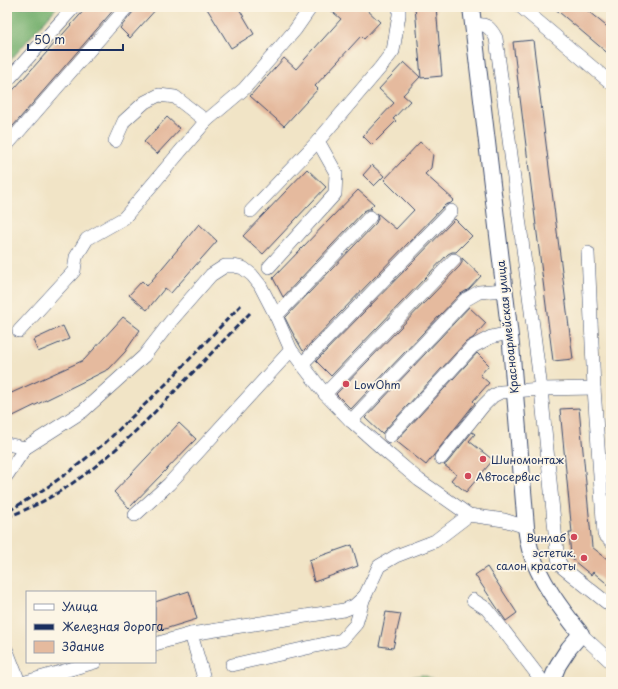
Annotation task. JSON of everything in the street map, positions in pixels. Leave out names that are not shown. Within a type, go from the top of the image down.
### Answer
[{"type":"main road","name":"Красноармейская улица","points":[[471,7],[509,333],[526,527],[530,549],[550,592],[580,634]]},
{"type":"main road","points":[[551,682],[558,665],[580,634]]},
{"type":"street","points":[[7,81],[74,7]]},
{"type":"street","points":[[7,144],[127,7]]},
{"type":"street","points":[[19,331],[74,271],[76,257],[87,239],[124,218],[206,121],[244,88],[295,30],[311,7]]},
{"type":"street","points":[[251,212],[318,141],[393,51],[399,7]]},
{"type":"street","points":[[522,7],[611,83]]},
{"type":"street","points":[[473,25],[481,24],[491,29],[496,38],[541,389],[559,562],[563,568],[611,606]]},
{"type":"street","points":[[115,141],[124,121],[145,102],[159,95],[175,96],[206,121]]},
{"type":"street","points":[[269,267],[335,194],[336,173],[318,141]]},
{"type":"street","points":[[302,364],[451,211]]},
{"type":"street","points":[[276,316],[370,217]]},
{"type":"street","points":[[588,253],[594,388],[604,534],[611,541]]},
{"type":"street","points":[[324,394],[454,260]]},
{"type":"street","points":[[7,475],[25,448],[83,411],[144,356],[171,321],[211,275],[225,266],[234,266],[243,268],[252,275],[260,285],[291,350],[324,394],[351,421],[419,480],[469,515],[504,520],[526,527]]},
{"type":"street","points":[[351,421],[465,300],[479,292],[504,290]]},
{"type":"street","points":[[390,436],[472,347],[491,337],[509,333]]},
{"type":"street","points":[[135,515],[169,484],[291,350]]},
{"type":"street","points":[[441,458],[483,406],[493,396],[502,392],[514,391],[594,388]]},
{"type":"street","points":[[7,444],[25,448]]},
{"type":"street","points":[[232,665],[342,640],[356,624],[365,596],[380,566],[396,556],[435,541],[469,515]]},
{"type":"street","points":[[156,644],[191,634],[344,610],[354,606],[365,596]]},
{"type":"street","points":[[473,600],[487,609],[543,682]]},
{"type":"street","points":[[191,634],[204,682]]},
{"type":"street","points":[[580,634],[611,662]]},
{"type":"street","points":[[7,651],[19,682]]},
{"type":"street","points":[[26,682],[92,663]]},
{"type":"green space","points":[[7,7],[57,7],[7,64]]},
{"type":"green space","points":[[423,675],[441,682],[389,682],[391,680]]},
{"type":"building","points":[[87,7],[116,7],[7,133],[7,97]]},
{"type":"building","points":[[135,7],[158,7],[130,38],[120,28],[133,12]]},
{"type":"building","points":[[206,7],[238,7],[254,34],[231,48]]},
{"type":"building","points":[[327,7],[364,7],[380,22],[364,39],[361,36],[315,86],[318,89],[284,126],[250,96],[284,58],[296,69],[341,19]]},
{"type":"building","points":[[415,7],[436,7],[442,76],[421,78]]},
{"type":"building","points":[[553,7],[583,7],[611,30],[611,56]]},
{"type":"building","points":[[533,40],[573,359],[553,361],[513,42]]},
{"type":"building","points":[[404,62],[420,77],[403,95],[410,101],[393,119],[396,121],[372,145],[363,136],[394,103],[379,89]]},
{"type":"building","points":[[167,117],[180,129],[157,154],[144,142]]},
{"type":"building","points":[[420,142],[433,154],[431,168],[425,174],[454,200],[445,205],[303,351],[285,318],[376,223],[378,218],[377,213],[396,229],[414,210],[384,180]]},
{"type":"building","points":[[372,165],[384,176],[374,186],[363,175]]},
{"type":"building","points":[[307,169],[326,187],[263,254],[243,236]]},
{"type":"building","points":[[358,190],[374,204],[370,208],[372,209],[364,211],[283,297],[273,278]]},
{"type":"building","points":[[455,219],[472,236],[456,252],[448,254],[331,376],[316,361]]},
{"type":"building","points":[[199,224],[217,241],[171,293],[165,288],[147,310],[129,295],[142,281],[147,286]]},
{"type":"building","points":[[462,258],[481,276],[469,289],[459,295],[351,409],[336,394],[460,266]]},
{"type":"building","points":[[469,307],[486,323],[473,338],[466,342],[382,434],[365,418]]},
{"type":"building","points":[[123,317],[140,330],[125,352],[109,369],[7,419],[7,395],[84,360]]},
{"type":"building","points":[[63,326],[69,339],[38,352],[33,340]]},
{"type":"building","points":[[477,353],[489,365],[480,375],[489,383],[473,401],[475,403],[426,465],[396,441]]},
{"type":"building","points":[[579,408],[592,547],[611,562],[611,587],[593,572],[591,575],[574,561],[571,556],[569,533],[572,533],[560,409]]},
{"type":"building","points":[[179,423],[196,439],[129,508],[114,492]]},
{"type":"building","points":[[472,432],[475,434],[469,441],[493,460],[466,492],[451,480],[456,474],[444,465]]},
{"type":"building","points":[[352,545],[358,566],[314,582],[309,560]]},
{"type":"building","points":[[487,567],[517,613],[506,621],[475,575]]},
{"type":"building","points":[[189,591],[197,619],[156,632],[156,602]]},
{"type":"building","points":[[386,612],[401,614],[393,648],[379,646]]},
{"type":"railway","points":[[9,511],[73,469],[106,442],[167,383],[241,305]]},
{"type":"railway","points":[[7,517],[54,495],[104,460],[148,419],[250,313]]},
{"type":"place","name":"LowOhm","points":[[346,384]]},
{"type":"place","name":"Шиномонтаж","points":[[483,459]]},
{"type":"place","name":"Автосервис","points":[[468,476]]},
{"type":"place","name":"Винлаб","points":[[574,537]]},
{"type":"place","name":"эстетик. салон красоты","points":[[584,558]]}]
